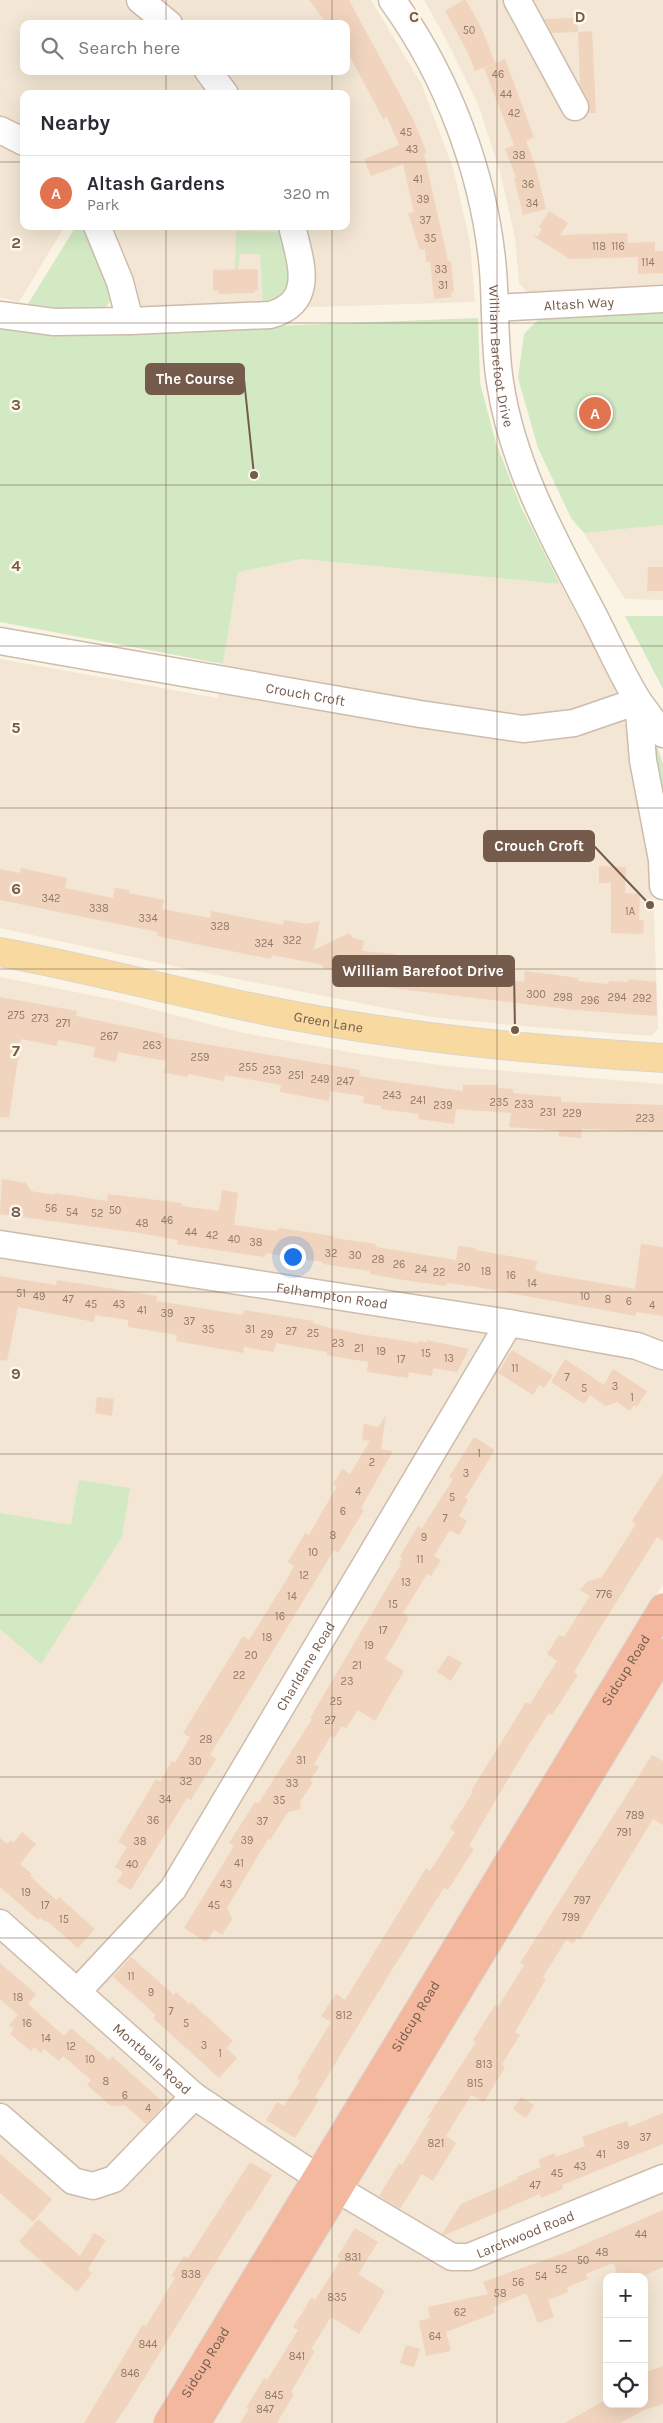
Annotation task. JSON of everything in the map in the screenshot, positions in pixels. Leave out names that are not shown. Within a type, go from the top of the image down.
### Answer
[{"type":"highway","name":"Sidcup Road","points":[[168,2423],[663,1608]]},
{"type":"highway","name":"Sidcup Road","points":[[196,2423],[317,2177],[663,1653]]},
{"type":"main road","name":"Green Lane","points":[[0,952],[295,1016],[353,1026],[449,1041],[536,1050],[663,1058]]},
{"type":"street","points":[[141,0],[164,20]]},
{"type":"street","name":"William Barefoot Drive","points":[[392,0],[405,18],[435,72],[453,111],[468,154],[486,226],[493,269],[500,382],[515,446],[546,526],[638,701],[663,734]]},
{"type":"street","points":[[517,0],[575,107]]},
{"type":"street","points":[[211,75],[222,90]]},
{"type":"street","points":[[0,130],[20,140]]},
{"type":"street","points":[[99,230],[120,282],[130,321]]},
{"type":"street","points":[[0,315],[54,322],[130,321],[277,313],[293,303],[300,291],[302,270],[293,230]]},
{"type":"street","name":"Altash Way","points":[[495,308],[663,299]]},
{"type":"street","name":"Crouch Croft","points":[[0,641],[420,714],[523,728],[574,723],[638,701]]},
{"type":"street","name":"William Barefoot Drive","points":[[638,701],[643,760],[662,860],[663,886]]},
{"type":"street","name":"Felhampton Road","points":[[0,1244],[509,1323],[637,1346],[663,1356]]},
{"type":"street","name":"Charldane Road","points":[[78,1992],[173,1889],[509,1323]]},
{"type":"street","name":"Montbelle Road","points":[[0,1923],[194,2096],[317,2177]]},
{"type":"street","points":[[0,2117],[73,2181],[93,2186],[114,2179],[194,2096]]},
{"type":"street","name":"Larchwood Road","points":[[317,2177],[452,2257],[469,2257],[663,2178]]},
{"type":"shaded area","points":[[0,0],[371,0],[421,83],[453,168],[470,242],[475,302],[143,312],[131,270],[115,230],[350,230],[350,90],[20,90],[20,230],[63,230],[19,302],[0,297]]},
{"type":"shaded area","points":[[424,0],[663,0],[663,285],[527,292],[519,283],[515,238],[500,171],[478,104],[447,41]]},
{"type":"shaded area","points":[[663,525],[663,600],[625,599],[584,533]]},
{"type":"shaded area","points":[[302,559],[560,584],[613,682],[628,729],[652,857],[658,1029],[651,1036],[431,1017],[201,972],[0,928],[0,659],[218,698],[237,572]]},
{"type":"shaded area","points":[[0,977],[125,1002],[239,1032],[360,1054],[447,1066],[663,1084],[663,1584],[154,2423],[0,2423]]},
{"type":"shaded area","points":[[663,1677],[663,2423],[206,2423],[382,2144],[551,1860]]},
{"type":"green space","points":[[74,230],[84,230],[111,296],[108,304],[95,310],[86,310],[28,304]]},
{"type":"green space","points":[[236,231],[282,232],[289,275],[283,293],[275,299],[263,302],[260,254],[240,254],[238,270],[235,270]]},
{"type":"green space","points":[[663,310],[663,525],[584,533],[571,518],[538,448],[518,378],[524,334],[542,316]]},
{"type":"green space","points":[[478,318],[480,383],[496,443],[521,507],[560,584],[302,559],[238,572],[223,664],[0,622],[0,324],[65,334]]},
{"type":"green space","points":[[625,616],[663,616],[663,689]]},
{"type":"green space","points":[[655,739],[663,764],[663,791],[649,740]]},
{"type":"green space","points":[[79,1480],[130,1488],[122,1537],[41,1664],[0,1629],[0,1513],[71,1525]]},
{"type":"building","points":[[309,0],[349,0],[413,119],[427,153],[424,154],[448,261],[451,261],[454,292],[451,293],[451,297],[434,299],[430,262],[426,262],[425,249],[420,250],[408,213],[414,212],[403,164],[371,176],[364,159],[399,145],[387,117],[383,119],[350,57],[350,20],[324,20]]},
{"type":"building","points":[[466,0],[482,29],[495,63],[475,71],[467,51],[445,11]]},
{"type":"building","points":[[578,18],[578,32],[552,33],[544,19]]},
{"type":"building","points":[[592,31],[596,113],[588,113],[588,100],[580,85],[578,32]]},
{"type":"building","points":[[505,59],[534,137],[526,141],[536,168],[546,209],[523,215],[514,178],[516,177],[505,149],[514,145],[484,68]]},
{"type":"building","points":[[549,211],[568,223],[560,235],[627,233],[628,243],[655,242],[655,251],[663,251],[663,273],[638,274],[638,257],[570,259],[533,236],[538,236],[542,229],[539,227]]},
{"type":"building","points":[[213,270],[258,270],[258,290],[254,291],[254,293],[218,294],[218,291],[213,291]]},
{"type":"building","points":[[648,567],[663,567],[663,591],[647,591]]},
{"type":"building","points":[[599,866],[626,867],[625,893],[640,894],[639,920],[644,920],[643,934],[611,933],[611,883],[599,883]]},
{"type":"building","points":[[21,868],[67,878],[65,888],[113,898],[115,888],[129,890],[129,893],[164,900],[162,909],[210,918],[211,911],[283,925],[284,920],[307,924],[320,921],[314,950],[349,933],[353,938],[364,941],[362,951],[395,954],[394,964],[441,968],[442,962],[478,966],[478,968],[496,970],[495,979],[524,982],[525,971],[579,978],[578,981],[608,984],[609,981],[628,982],[629,979],[656,982],[657,1016],[575,1010],[375,986],[376,979],[323,968],[323,965],[272,955],[271,959],[186,942],[157,936],[158,932],[0,900],[0,869],[20,873]]},
{"type":"building","points":[[0,997],[77,1011],[76,1016],[164,1034],[163,1037],[360,1070],[359,1076],[463,1091],[463,1085],[498,1085],[498,1088],[513,1089],[513,1093],[561,1097],[561,1102],[663,1105],[663,1132],[582,1129],[581,1138],[559,1136],[559,1131],[509,1127],[511,1113],[456,1109],[454,1124],[418,1119],[419,1114],[381,1109],[381,1106],[363,1103],[364,1096],[330,1091],[329,1101],[280,1092],[281,1085],[225,1075],[224,1081],[188,1074],[188,1077],[164,1073],[166,1061],[118,1052],[116,1062],[93,1057],[95,1047],[58,1040],[57,1046],[21,1039],[9,1118],[0,1117]]},
{"type":"building","points":[[2,1179],[26,1183],[31,1191],[55,1195],[55,1193],[107,1201],[108,1194],[182,1203],[182,1206],[219,1211],[222,1190],[238,1193],[234,1225],[278,1231],[279,1228],[334,1236],[334,1238],[376,1244],[376,1247],[456,1260],[458,1246],[476,1248],[476,1250],[537,1261],[535,1270],[543,1273],[635,1289],[641,1244],[663,1247],[663,1316],[636,1312],[636,1316],[471,1286],[447,1283],[446,1286],[410,1281],[370,1274],[370,1271],[323,1264],[323,1262],[266,1253],[265,1257],[223,1251],[177,1244],[178,1240],[139,1233],[0,1214]]},
{"type":"building","points":[[0,1276],[56,1285],[57,1280],[157,1296],[156,1301],[243,1315],[244,1310],[313,1321],[313,1323],[326,1327],[360,1334],[418,1343],[418,1341],[427,1342],[427,1340],[469,1349],[457,1372],[433,1368],[432,1376],[409,1372],[408,1378],[367,1372],[368,1362],[326,1355],[327,1352],[276,1343],[274,1352],[244,1347],[243,1353],[176,1341],[177,1335],[128,1327],[128,1320],[95,1315],[94,1322],[18,1307],[7,1361],[0,1360]]},
{"type":"building","points":[[512,1350],[553,1375],[544,1388],[539,1385],[533,1395],[498,1373]]},
{"type":"building","points":[[565,1359],[604,1385],[613,1369],[647,1391],[637,1407],[634,1405],[630,1411],[617,1402],[606,1406],[590,1395],[584,1404],[551,1382]]},
{"type":"building","points":[[97,1397],[114,1399],[112,1416],[95,1413]]},
{"type":"building","points":[[386,1415],[381,1449],[393,1451],[361,1508],[364,1510],[338,1553],[334,1550],[210,1755],[216,1759],[191,1800],[187,1798],[131,1890],[117,1882],[123,1872],[115,1867],[127,1847],[118,1842],[156,1779],[160,1782],[172,1761],[175,1763],[190,1737],[183,1733],[243,1636],[249,1640],[287,1579],[294,1566],[288,1562],[305,1533],[309,1535],[337,1486],[333,1484],[342,1469],[350,1474],[370,1441],[362,1440],[364,1424],[378,1427]]},
{"type":"building","points":[[474,1437],[495,1450],[465,1498],[468,1500],[459,1516],[467,1521],[459,1535],[450,1530],[434,1556],[441,1560],[431,1576],[427,1574],[403,1613],[409,1618],[385,1659],[404,1671],[375,1721],[358,1710],[346,1728],[342,1726],[334,1738],[331,1736],[314,1764],[319,1767],[310,1780],[313,1782],[300,1802],[301,1809],[288,1812],[270,1840],[268,1839],[227,1908],[232,1919],[222,1935],[214,1930],[206,1942],[184,1928],[234,1846],[229,1843],[255,1802],[258,1804],[312,1719],[310,1718],[401,1564],[399,1563],[403,1558],[400,1556],[418,1526],[422,1528],[453,1479],[449,1477]]},
{"type":"building","points":[[663,1473],[663,1541],[657,1537],[599,1630],[574,1672],[578,1675],[552,1715],[549,1713],[469,1846],[474,1849],[448,1890],[444,1888],[391,1971],[315,2097],[319,2100],[295,2138],[266,2120],[277,2102],[284,2106],[300,2081],[297,2078],[331,2022],[321,2016],[336,1994],[345,2000],[426,1868],[430,1871],[455,1832],[450,1828],[473,1792],[471,1791],[526,1702],[530,1704],[557,1661],[547,1654],[559,1635],[564,1637],[590,1596],[580,1590],[587,1582],[602,1577],[636,1524],[632,1521]]},
{"type":"building","points":[[448,1655],[462,1663],[451,1681],[437,1672]]},
{"type":"building","points":[[652,1755],[663,1761],[663,1825],[653,1819],[580,1939],[578,1937],[573,1944],[566,1940],[543,1977],[546,1979],[515,2032],[520,2035],[502,2064],[505,2067],[484,2102],[471,2095],[446,2136],[456,2143],[433,2181],[422,2174],[400,2209],[379,2196],[399,2163],[402,2165],[430,2119],[427,2118],[476,2042],[473,2040],[495,2005],[498,2007],[524,1965],[520,1963]]},
{"type":"building","points":[[22,1832],[36,1844],[20,1864],[56,1900],[59,1897],[95,1929],[78,1948],[47,1921],[40,1918],[38,1920],[0,1887],[0,1838],[7,1844],[11,1840],[13,1843]]},
{"type":"building","points":[[131,1957],[174,1995],[176,1992],[189,2004],[191,2002],[233,2041],[226,2048],[237,2058],[219,2078],[153,2018],[156,2015],[113,1977]]},
{"type":"building","points":[[0,1963],[36,1994],[28,2004],[64,2036],[71,2028],[109,2060],[112,2056],[165,2104],[146,2124],[125,2105],[111,2106],[87,2085],[91,2080],[63,2056],[59,2061],[44,2049],[41,2053],[34,2047],[31,2051],[10,2034],[14,2029],[9,2025],[18,2015],[0,1999]]},
{"type":"building","points":[[521,2097],[534,2105],[526,2118],[513,2109]]},
{"type":"building","points":[[663,2113],[663,2144],[562,2185],[563,2189],[541,2198],[540,2194],[445,2235],[442,2234],[461,2204],[541,2167],[538,2160],[554,2153],[556,2157],[585,2146],[582,2137],[627,2121],[629,2127]]},
{"type":"building","points":[[0,2154],[52,2199],[33,2222],[0,2193]]},
{"type":"building","points":[[250,2162],[272,2175],[250,2211],[248,2210],[127,2406],[115,2423],[84,2423],[143,2324],[146,2326],[175,2278],[171,2276],[184,2256],[188,2258]]},
{"type":"building","points":[[663,2210],[663,2267],[648,2274],[617,2273],[613,2263],[586,2274],[588,2279],[567,2287],[568,2292],[548,2300],[554,2317],[538,2323],[526,2293],[493,2307],[495,2313],[446,2332],[451,2351],[426,2356],[419,2321],[430,2318],[428,2307],[488,2294],[483,2282],[567,2252]]},
{"type":"building","points":[[38,2219],[80,2256],[94,2233],[106,2240],[88,2269],[92,2273],[77,2292],[19,2242]]},
{"type":"building","points":[[355,2228],[378,2242],[358,2274],[385,2291],[368,2320],[359,2334],[331,2317],[311,2349],[315,2351],[291,2392],[294,2394],[277,2423],[240,2423],[249,2409],[246,2408],[264,2378],[267,2380],[298,2330],[293,2327],[311,2298],[315,2300],[341,2259],[337,2257]]},
{"type":"building","points":[[406,2345],[420,2349],[414,2367],[400,2363]]},
{"type":"building","points":[[663,2366],[663,2404],[644,2410],[620,2423],[565,2423],[603,2401],[603,2408],[648,2408],[648,2372]]},
{"type":"place","name":"Altash Gardens","points":[[595,413]]},
{"type":"place","name":"The Course","points":[[254,475]]},
{"type":"place","name":"Crouch Croft","points":[[650,905]]},
{"type":"place","name":"William Barefoot Drive","points":[[515,1030]]}]
